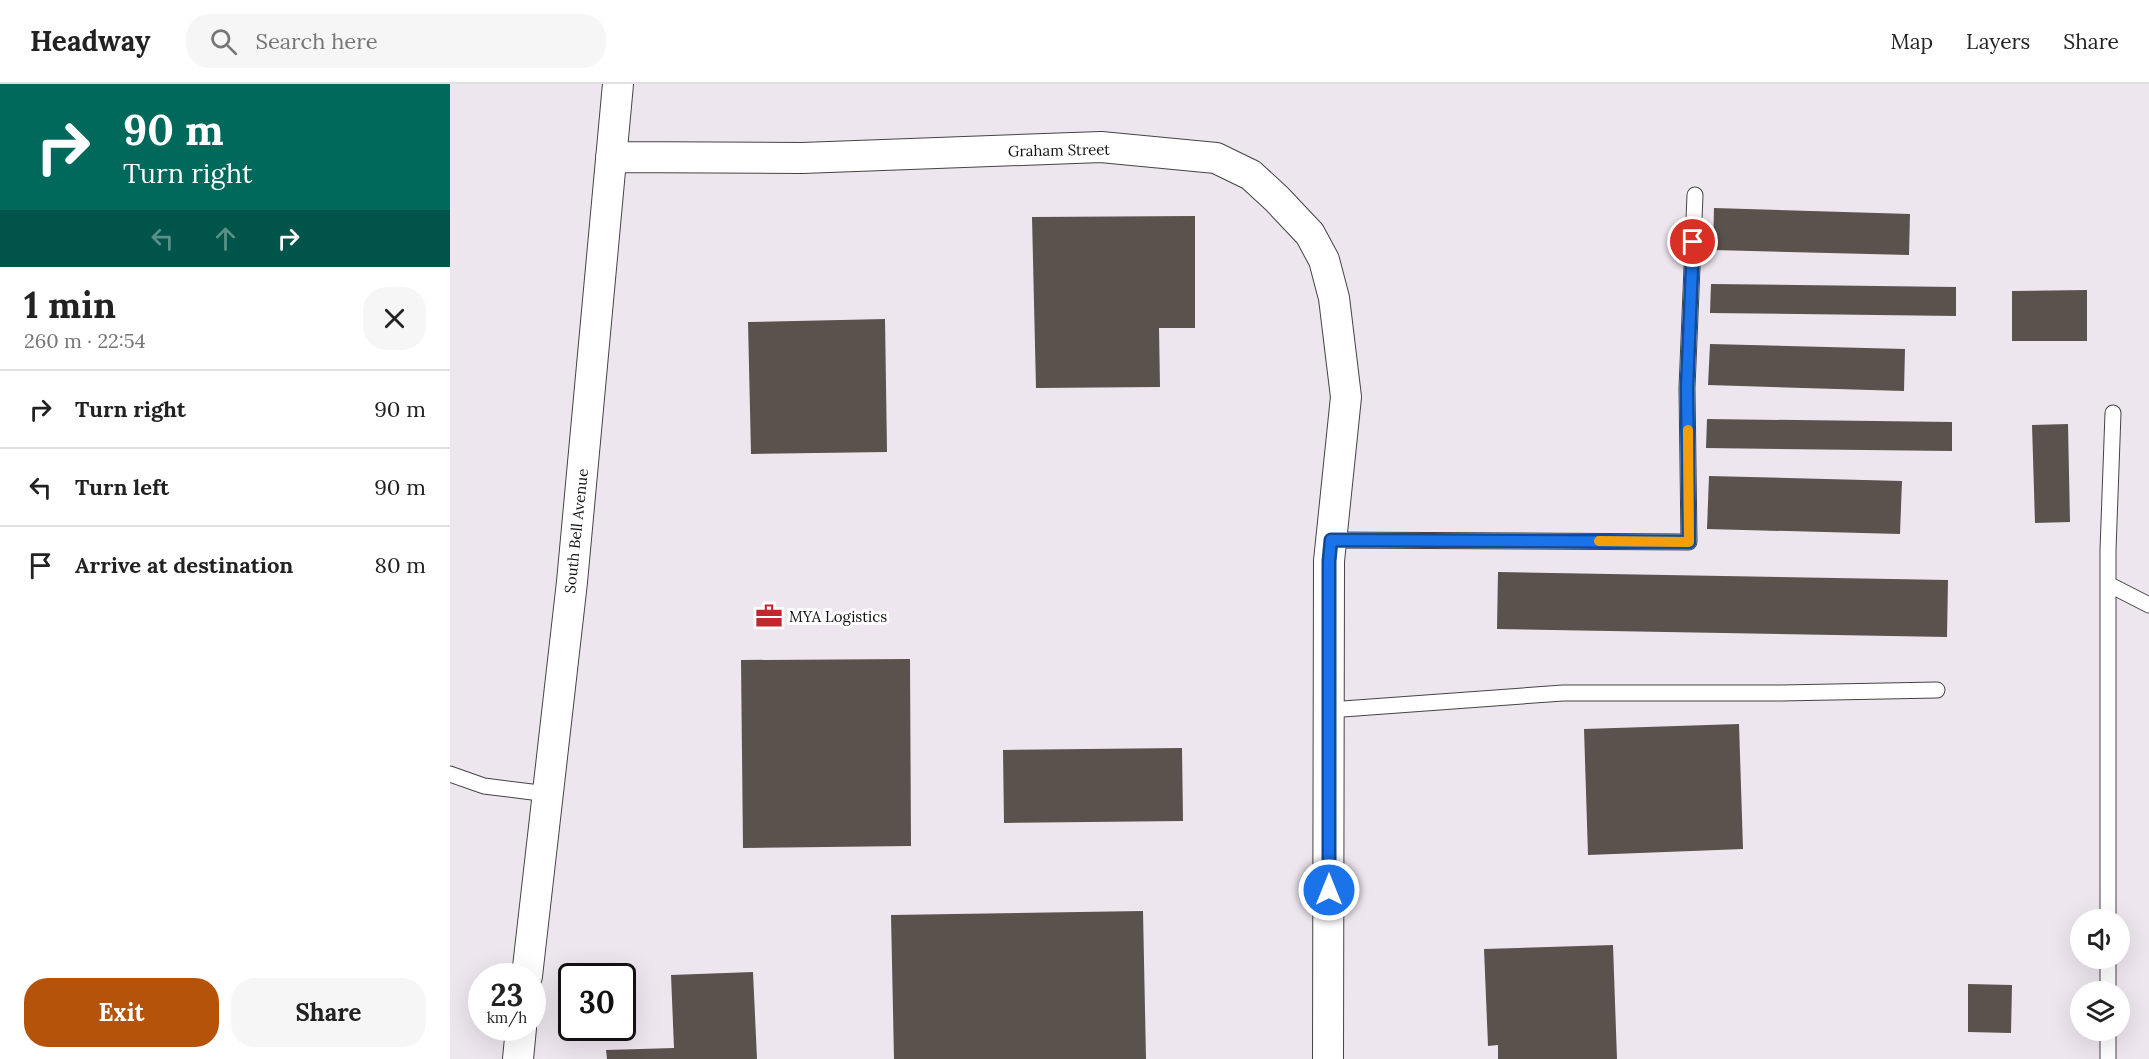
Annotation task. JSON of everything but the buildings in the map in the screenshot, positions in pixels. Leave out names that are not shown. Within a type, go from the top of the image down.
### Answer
[{"type":"street","name":"South Bell Avenue","points":[[528,963],[573,572],[618,84]]},
{"type":"street","name":"Graham Street","points":[[611,157],[802,158],[1101,147],[1216,158],[1251,175],[1277,198],[1310,234],[1324,260],[1334,298],[1346,398],[1329,561],[1328,1059]]},
{"type":"street","points":[[518,1059],[520,1041]]},
{"type":"lane","points":[[1331,540],[1689,542],[1687,388],[1695,195]]},
{"type":"lane","points":[[2108,909],[2108,584],[2113,413]]},
{"type":"lane","points":[[2108,584],[2149,605]]},
{"type":"lane","points":[[1329,710],[1563,693],[1937,690]]},
{"type":"lane","points":[[450,774],[484,786],[548,794]]},
{"type":"lane","points":[[2108,1041],[2108,1059]]},
{"type":"shaded area","points":[[450,84],[2149,84],[2149,1059],[450,1059]]},
{"type":"slow traffic","points":[[1599,541],[1689,542],[1688,430]]},
{"type":"place","name":"MYA Logistics","points":[[769,616]]},
{"type":"route","points":[[1329,890],[1329,561],[1331,540],[1689,542],[1687,388],[1693,242]]}]
